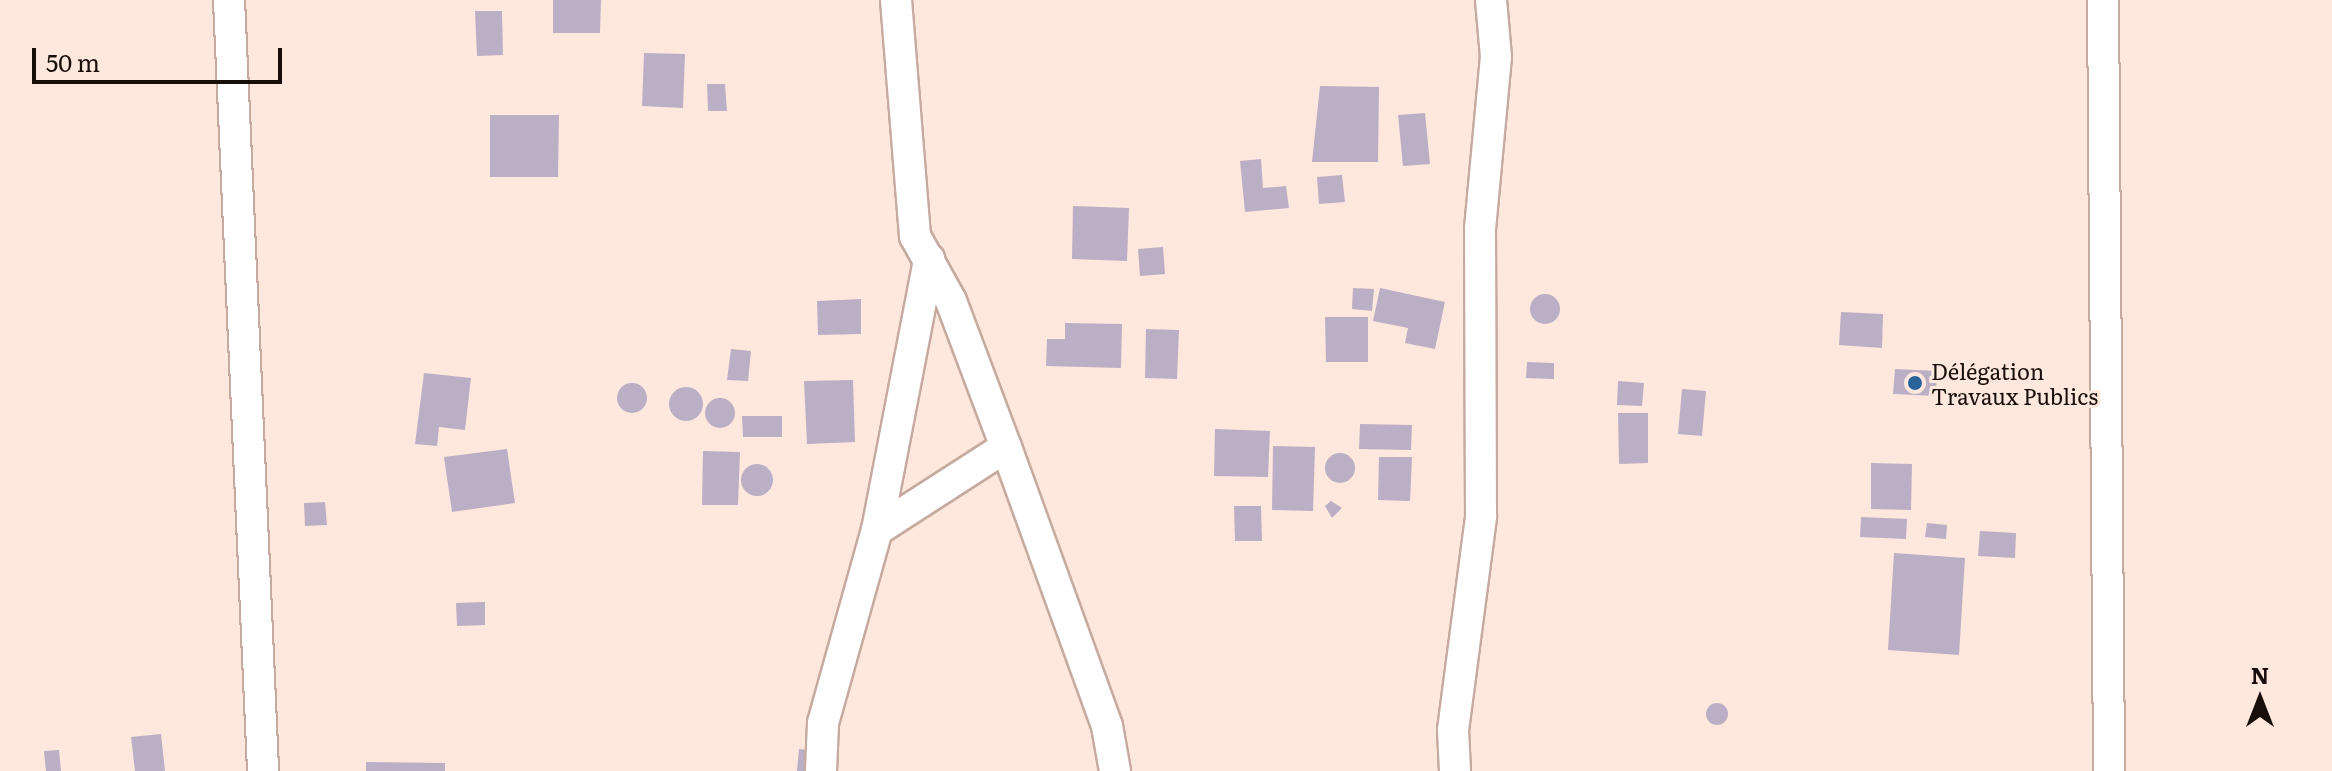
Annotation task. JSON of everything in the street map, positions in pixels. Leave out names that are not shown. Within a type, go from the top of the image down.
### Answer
[{"type":"street","points":[[229,0],[263,771]]},
{"type":"street","points":[[896,0],[909,215],[1006,447],[1107,726],[1115,771]]},
{"type":"street","points":[[1455,771],[1453,730],[1481,516],[1480,229],[1496,57],[1491,0]]},
{"type":"street","points":[[2103,0],[2109,771]]},
{"type":"street","points":[[821,771],[823,723],[877,530],[929,259]]},
{"type":"street","points":[[877,530],[1006,447]]},
{"type":"building","points":[[553,0],[601,0],[600,33],[553,33]]},
{"type":"building","points":[[475,11],[502,11],[503,55],[477,56]]},
{"type":"building","points":[[644,53],[685,54],[683,108],[642,106]]},
{"type":"building","points":[[707,84],[725,84],[727,111],[708,111]]},
{"type":"building","points":[[1320,86],[1379,87],[1378,162],[1312,162]]},
{"type":"building","points":[[1425,113],[1430,164],[1403,166],[1398,115]]},
{"type":"building","points":[[490,115],[559,115],[558,177],[490,177]]},
{"type":"building","points":[[1261,159],[1263,188],[1286,186],[1289,208],[1245,212],[1240,161]]},
{"type":"building","points":[[1342,175],[1345,202],[1319,204],[1317,177]]},
{"type":"building","points":[[1073,206],[1129,208],[1127,261],[1072,259]]},
{"type":"building","points":[[1163,247],[1165,274],[1140,276],[1138,249]]},
{"type":"building","points":[[1353,288],[1374,289],[1372,311],[1352,309]]},
{"type":"building","points":[[1380,288],[1445,302],[1435,349],[1405,343],[1408,328],[1373,321]]},
{"type":"building","points":[[1545,294],[1551,295],[1559,303],[1559,315],[1551,323],[1545,324],[1539,323],[1531,315],[1530,309],[1531,303],[1539,295]]},
{"type":"building","points":[[861,299],[861,334],[818,335],[817,301]]},
{"type":"building","points":[[1841,312],[1883,314],[1882,348],[1839,345]]},
{"type":"building","points":[[1325,317],[1368,317],[1368,362],[1326,362]]},
{"type":"building","points":[[1065,323],[1122,324],[1121,368],[1046,366],[1047,339],[1065,339]]},
{"type":"building","points":[[1146,329],[1179,330],[1177,379],[1145,378]]},
{"type":"building","points":[[731,349],[751,351],[748,381],[727,380]]},
{"type":"building","points":[[1527,362],[1554,363],[1554,379],[1526,378]]},
{"type":"building","name":"Délégation Travaux Publics","points":[[1895,369],[1937,371],[1936,396],[1893,394]]},
{"type":"building","points":[[424,373],[471,378],[465,430],[439,427],[437,446],[415,444]]},
{"type":"building","points":[[853,380],[855,442],[807,444],[804,381]]},
{"type":"building","points":[[1618,381],[1644,383],[1642,406],[1617,405]]},
{"type":"building","points":[[632,383],[643,387],[647,398],[643,409],[632,413],[621,409],[617,398],[621,387]]},
{"type":"building","points":[[686,387],[698,392],[703,404],[698,416],[686,421],[674,416],[669,404],[674,392]]},
{"type":"building","points":[[1682,389],[1706,391],[1702,436],[1678,434]]},
{"type":"building","points":[[720,398],[731,402],[735,413],[731,424],[720,428],[709,424],[705,413],[709,402]]},
{"type":"building","points":[[1618,413],[1648,413],[1648,463],[1619,464]]},
{"type":"building","points":[[742,416],[782,416],[782,437],[743,437]]},
{"type":"building","points":[[1360,424],[1412,425],[1411,450],[1359,449]]},
{"type":"building","points":[[1215,429],[1270,431],[1268,477],[1214,476]]},
{"type":"building","points":[[1273,446],[1315,447],[1313,511],[1272,510]]},
{"type":"building","points":[[507,449],[515,503],[452,512],[444,457]]},
{"type":"building","points":[[703,451],[740,452],[738,505],[702,505]]},
{"type":"building","points":[[1340,453],[1351,457],[1355,468],[1351,479],[1340,483],[1329,479],[1325,468],[1329,457]]},
{"type":"building","points":[[1379,457],[1412,457],[1410,501],[1378,500]]},
{"type":"building","points":[[1871,463],[1912,464],[1911,510],[1871,509]]},
{"type":"building","points":[[757,464],[768,469],[773,480],[768,491],[757,496],[746,491],[741,480],[746,469]]},
{"type":"building","points":[[1331,501],[1342,508],[1332,518],[1325,506]]},
{"type":"building","points":[[325,502],[327,525],[305,526],[304,503]]},
{"type":"building","points":[[1234,506],[1261,506],[1262,541],[1235,541]]},
{"type":"building","points":[[1861,517],[1907,519],[1906,539],[1860,537]]},
{"type":"building","points":[[1927,523],[1947,525],[1946,539],[1925,537]]},
{"type":"building","points":[[1980,531],[2016,533],[2015,558],[1978,556]]},
{"type":"building","points":[[1894,553],[1965,558],[1959,655],[1888,650]]},
{"type":"building","points":[[485,602],[485,625],[457,626],[456,603]]},
{"type":"building","points":[[1713,703],[1721,703],[1728,714],[1721,725],[1713,725],[1706,718],[1706,710]]},
{"type":"building","points":[[161,734],[165,771],[135,771],[131,737]]},
{"type":"building","points":[[799,749],[819,751],[817,771],[797,771]]},
{"type":"building","points":[[59,750],[61,771],[46,771],[44,751]]},
{"type":"building","points":[[366,762],[445,763],[445,771],[366,771]]},
{"type":"place","name":"Délégation Travaux Publics","points":[[1915,383]]}]
